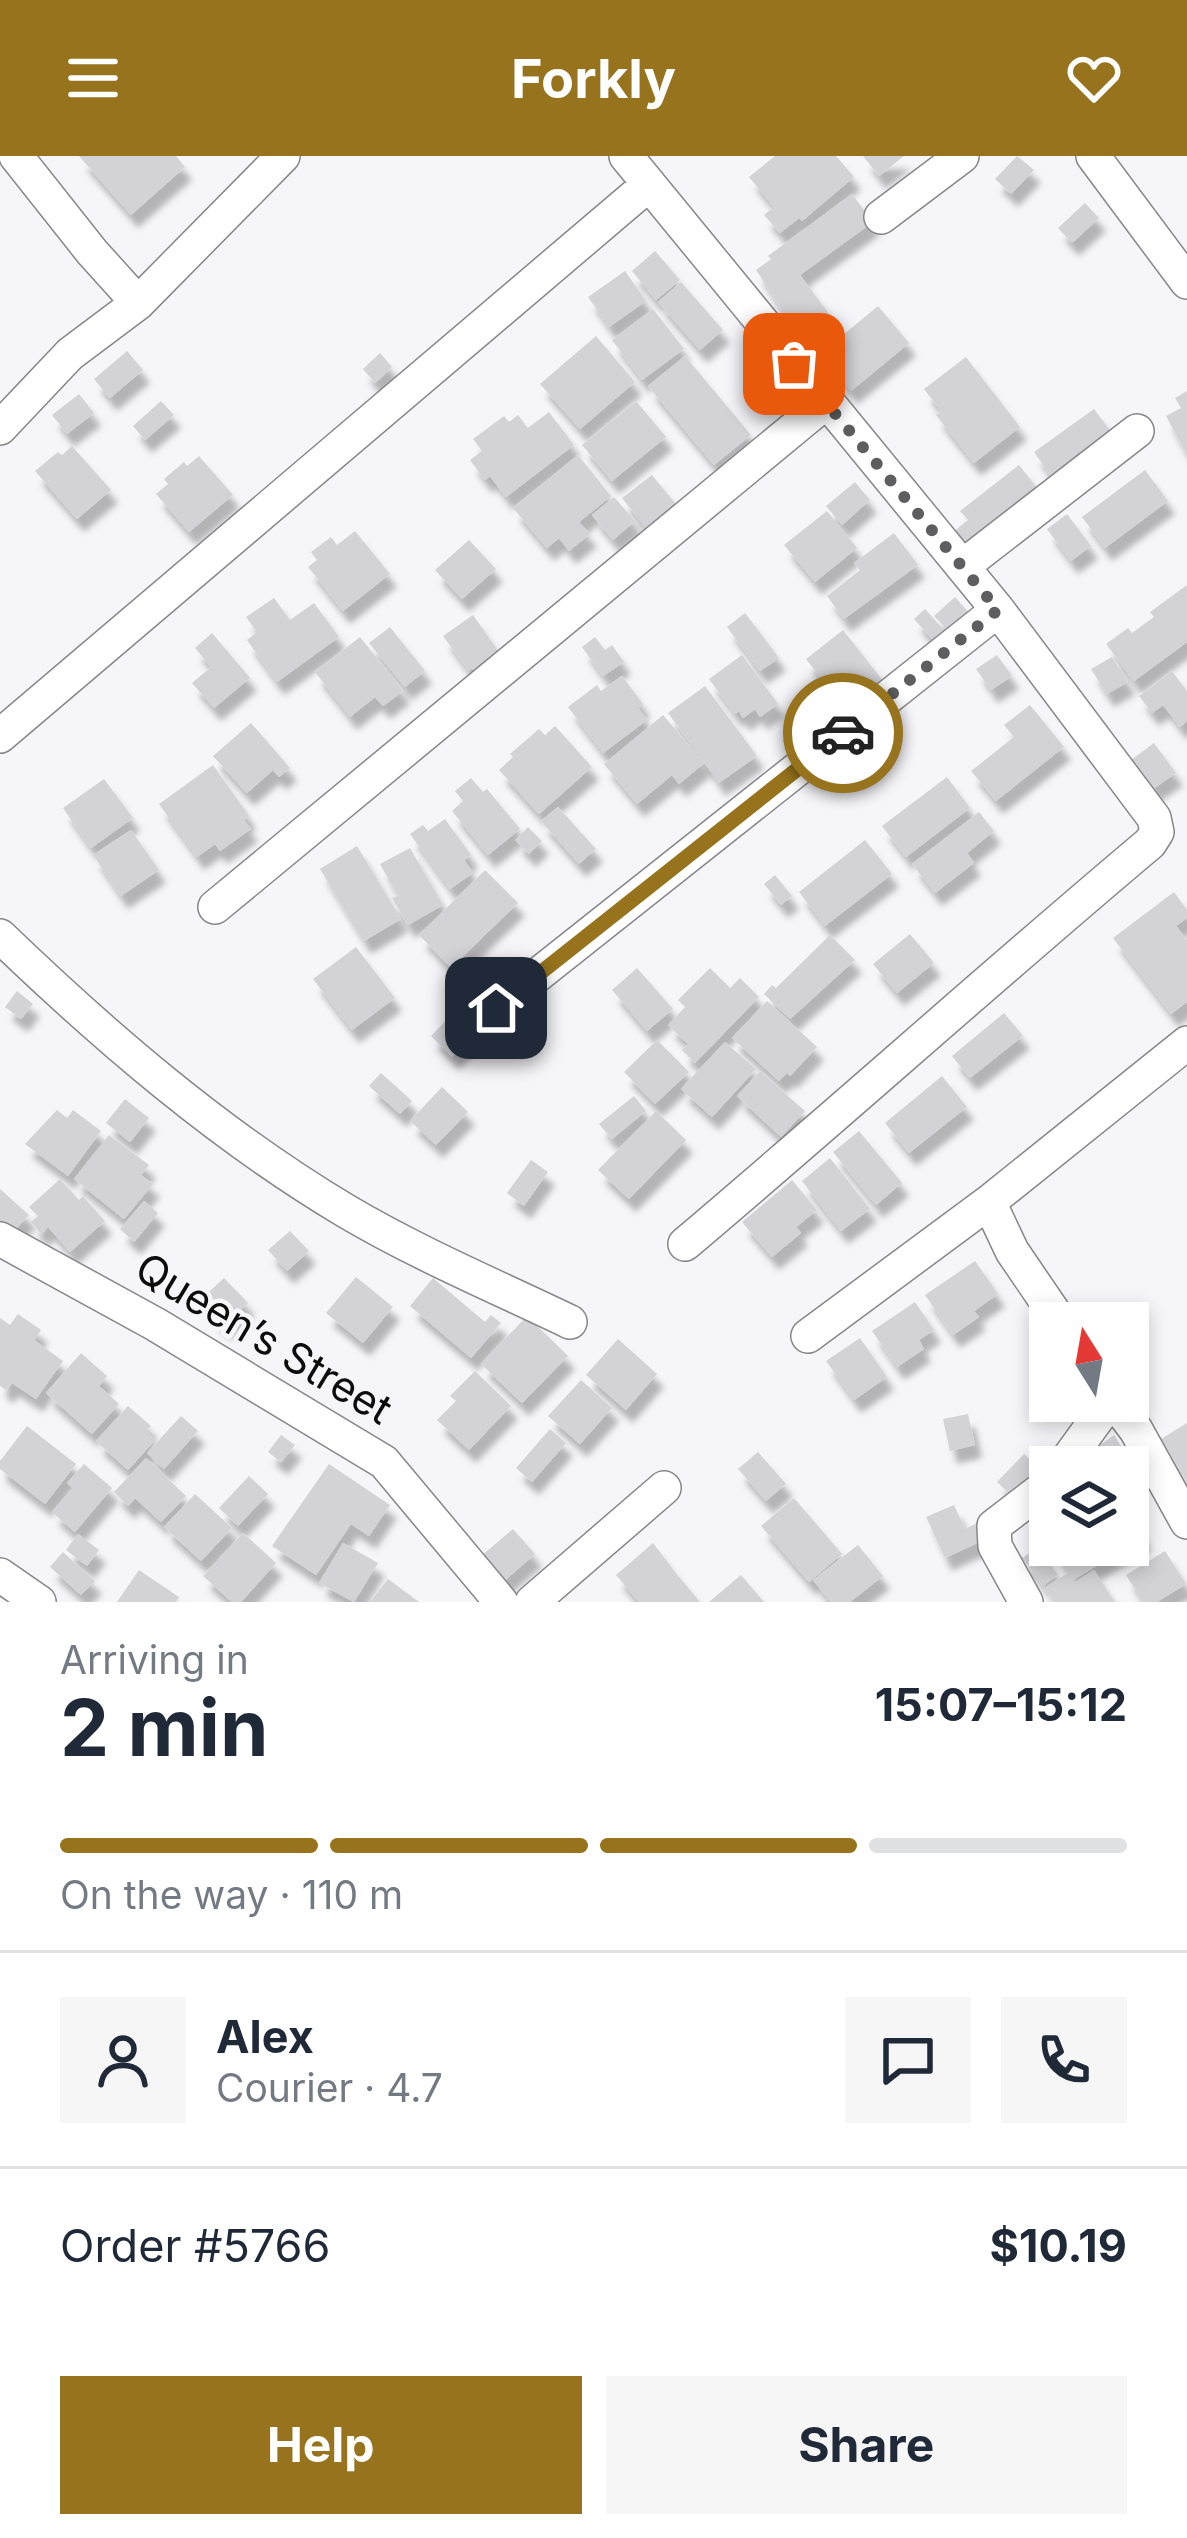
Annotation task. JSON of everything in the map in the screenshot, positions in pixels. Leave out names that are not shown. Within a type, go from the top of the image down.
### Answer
[{"type":"street","points":[[16,156],[138,303]]},
{"type":"street","points":[[0,428],[70,354],[138,303],[283,156]]},
{"type":"street","points":[[626,156],[998,610],[1154,818],[1157,832],[903,1059],[685,1244]]},
{"type":"street","points":[[881,217],[962,156]]},
{"type":"street","points":[[1094,156],[1187,282]]},
{"type":"street","points":[[0,736],[648,185]]},
{"type":"street","points":[[215,907],[826,401]]},
{"type":"street","points":[[963,566],[1136,431]]},
{"type":"street","points":[[496,1008],[998,610]]},
{"type":"street","points":[[0,936],[77,1011],[257,1152],[347,1212],[569,1322]]},
{"type":"street","points":[[808,1336],[989,1202],[1187,1043]]},
{"type":"street","points":[[989,1202],[1012,1252],[1047,1302]]},
{"type":"street","name":"Queen’s Street","points":[[0,1239],[155,1324],[384,1462],[500,1602]]},
{"type":"street","points":[[1078,1446],[1096,1422]]},
{"type":"street","points":[[1129,1422],[1187,1522]]},
{"type":"street","points":[[532,1602],[664,1488]]},
{"type":"street","points":[[1026,1602],[995,1546],[994,1526],[1029,1499]]},
{"type":"street","points":[[0,1575],[39,1602]]},
{"type":"building","points":[[79,156],[176,156],[185,167],[131,215]]},
{"type":"building","points":[[775,156],[836,156],[854,177],[802,221],[799,218],[780,233],[764,215],[774,207],[749,177]]},
{"type":"building","points":[[863,156],[904,156],[879,176]]},
{"type":"building","points":[[1017,156],[1034,170],[1011,194],[995,179]]},
{"type":"building","points":[[852,194],[873,222],[800,275],[835,322],[805,344],[756,270]]},
{"type":"building","points":[[1085,203],[1099,218],[1072,243],[1058,228]]},
{"type":"building","points":[[655,251],[680,280],[656,300],[632,271]]},
{"type":"building","points":[[625,271],[646,301],[609,327],[588,297]]},
{"type":"building","points":[[681,282],[723,330],[700,350],[658,302]]},
{"type":"building","points":[[878,306],[909,343],[851,391],[820,354]]},
{"type":"building","points":[[653,309],[684,349],[642,380],[612,340]]},
{"type":"building","points":[[596,336],[635,382],[580,429],[540,384]]},
{"type":"building","points":[[127,351],[143,370],[110,398],[94,379]]},
{"type":"building","points":[[380,353],[392,367],[375,383],[363,369]]},
{"type":"building","points":[[685,356],[751,435],[714,465],[648,386]]},
{"type":"building","points":[[966,357],[1020,427],[974,463],[936,415],[941,411],[924,389]]},
{"type":"building","points":[[1187,391],[1187,455],[1166,416],[1181,408],[1175,398]]},
{"type":"building","points":[[79,394],[94,413],[67,434],[52,415]]},
{"type":"building","points":[[161,401],[174,415],[145,440],[133,426]]},
{"type":"building","points":[[636,401],[666,437],[612,481],[582,445]]},
{"type":"building","points":[[1094,409],[1115,437],[1054,480],[1034,452]]},
{"type":"building","points":[[549,412],[574,445],[506,497],[470,460],[482,451],[473,439],[504,416],[509,422],[518,415],[528,428]]},
{"type":"building","points":[[72,446],[111,490],[77,519],[35,471]]},
{"type":"building","points":[[578,455],[611,496],[579,522],[590,534],[569,551],[559,538],[547,548],[513,508]]},
{"type":"building","points":[[199,456],[233,495],[189,532],[156,494],[168,484],[164,479]]},
{"type":"building","points":[[1019,465],[1043,495],[963,548],[952,533],[968,520],[960,511]]},
{"type":"building","points":[[1145,470],[1168,501],[1105,548],[1082,517]]},
{"type":"building","points":[[652,475],[680,509],[650,533],[622,498]]},
{"type":"building","points":[[855,482],[870,500],[842,525],[826,506]]},
{"type":"building","points":[[614,497],[635,521],[613,540],[592,515]]},
{"type":"building","points":[[827,511],[857,548],[815,582],[784,545]]},
{"type":"building","points":[[1067,514],[1091,546],[1071,561],[1047,529]]},
{"type":"building","points":[[355,531],[390,574],[343,611],[308,567],[317,560],[311,552],[331,537],[337,545]]},
{"type":"building","points":[[894,533],[918,565],[844,619],[827,596],[860,570],[854,563]]},
{"type":"building","points":[[469,540],[496,569],[462,599],[435,570]]},
{"type":"building","points":[[1187,585],[1187,642],[1134,681],[1106,644],[1154,617],[1150,612]]},
{"type":"building","points":[[955,597],[971,615],[950,633],[934,616]]},
{"type":"building","points":[[274,598],[290,620],[314,603],[339,637],[277,682],[247,640],[257,632],[246,617]]},
{"type":"building","points":[[925,609],[945,631],[934,641],[914,619]]},
{"type":"building","points":[[745,613],[779,658],[760,671],[727,627]]},
{"type":"building","points":[[473,615],[506,662],[481,680],[443,636]]},
{"type":"building","points":[[390,627],[425,671],[405,687],[369,643]]},
{"type":"building","points":[[843,630],[888,687],[851,716],[806,659]]},
{"type":"building","points":[[212,633],[250,678],[214,708],[192,683],[211,667],[195,648]]},
{"type":"building","points":[[360,637],[403,691],[383,706],[375,697],[350,717],[315,672]]},
{"type":"building","points":[[595,637],[605,650],[612,645],[624,662],[603,676],[582,647]]},
{"type":"building","points":[[742,655],[778,704],[760,717],[755,709],[743,718],[739,711],[735,714],[709,679]]},
{"type":"building","points":[[997,655],[1012,676],[991,690],[976,669]]},
{"type":"building","points":[[1112,657],[1128,682],[1107,694],[1091,669]]},
{"type":"building","points":[[1172,671],[1187,691],[1187,721],[1180,727],[1163,705],[1152,713],[1139,696]]},
{"type":"building","points":[[622,676],[643,704],[638,708],[647,720],[603,753],[568,707],[597,685],[601,691]]},
{"type":"building","points":[[705,686],[757,756],[719,783],[668,713]]},
{"type":"building","points":[[1030,705],[1064,747],[996,801],[971,771],[1014,737],[1004,725]]},
{"type":"building","points":[[663,715],[704,763],[679,784],[672,775],[637,804],[604,764]]},
{"type":"building","points":[[251,723],[290,768],[279,777],[273,770],[247,793],[213,756]]},
{"type":"building","points":[[555,726],[592,767],[539,814],[499,770],[539,729],[545,735]]},
{"type":"building","points":[[1154,743],[1176,773],[1153,789],[1131,760]]},
{"type":"building","points":[[213,765],[249,816],[244,820],[251,829],[220,851],[215,844],[197,857],[159,804]]},
{"type":"building","points":[[947,777],[970,808],[906,857],[882,826]]},
{"type":"building","points":[[471,778],[483,792],[487,789],[520,829],[488,855],[452,811],[463,801],[455,791]]},
{"type":"building","points":[[104,779],[133,818],[91,848],[63,808]]},
{"type":"building","points":[[558,807],[596,849],[579,864],[541,821]]},
{"type":"building","points":[[979,812],[994,831],[967,853],[974,863],[935,893],[912,864]]},
{"type":"building","points":[[445,819],[471,855],[464,860],[473,873],[450,889],[410,834],[423,825],[428,831]]},
{"type":"building","points":[[528,827],[542,841],[529,854],[515,840]]},
{"type":"building","points":[[131,830],[159,870],[121,896],[93,855]]},
{"type":"building","points":[[865,840],[892,874],[825,926],[799,892]]},
{"type":"building","points":[[357,846],[401,919],[364,941],[320,869]]},
{"type":"building","points":[[410,848],[443,905],[408,925],[380,864]]},
{"type":"building","points":[[485,870],[518,903],[451,968],[419,935]]},
{"type":"building","points":[[775,875],[792,896],[781,905],[764,884]]},
{"type":"building","points":[[1174,892],[1187,910],[1187,918],[1176,926],[1187,940],[1187,1002],[1171,1014],[1113,938]]},
{"type":"building","points":[[910,934],[934,963],[897,993],[873,964]]},
{"type":"building","points":[[830,935],[855,960],[790,1019],[764,994]]},
{"type":"building","points":[[356,947],[395,998],[352,1030],[313,979]]},
{"type":"building","points":[[637,968],[673,1009],[647,1031],[612,990]]},
{"type":"building","points":[[710,968],[730,988],[740,978],[759,997],[695,1063],[682,1050],[688,1044],[668,1025],[685,1007],[678,1000]]},
{"type":"building","points":[[17,991],[33,1004],[21,1019],[5,1007]]},
{"type":"building","points":[[767,1001],[817,1047],[790,1076],[787,1073],[779,1081],[732,1038]]},
{"type":"building","points":[[459,1007],[481,1027],[452,1057],[431,1036]]},
{"type":"building","points":[[1004,1013],[1023,1036],[970,1078],[952,1056]]},
{"type":"building","points":[[657,1040],[689,1072],[655,1104],[624,1072]]},
{"type":"building","points":[[725,1042],[756,1069],[712,1117],[681,1089]]},
{"type":"building","points":[[760,1071],[805,1111],[781,1137],[737,1096]]},
{"type":"building","points":[[381,1073],[412,1101],[400,1114],[369,1086]]},
{"type":"building","points":[[942,1076],[967,1107],[909,1153],[885,1123]]},
{"type":"building","points":[[442,1087],[468,1112],[436,1145],[410,1121]]},
{"type":"building","points":[[634,1096],[646,1111],[612,1139],[599,1124]]},
{"type":"building","points":[[125,1099],[149,1118],[130,1142],[106,1123]]},
{"type":"building","points":[[57,1110],[67,1118],[73,1110],[101,1131],[68,1176],[25,1144]]},
{"type":"building","points":[[656,1111],[686,1140],[629,1199],[598,1170]]},
{"type":"building","points":[[859,1131],[902,1183],[876,1205],[833,1152]]},
{"type":"building","points":[[109,1135],[149,1165],[141,1175],[153,1184],[124,1219],[74,1179]]},
{"type":"building","points":[[830,1158],[870,1209],[841,1231],[802,1181]]},
{"type":"building","points":[[531,1160],[548,1172],[524,1206],[507,1193]]},
{"type":"building","points":[[60,1179],[105,1221],[70,1252],[48,1227],[41,1234],[31,1222],[38,1216],[29,1207]]},
{"type":"building","points":[[792,1180],[817,1210],[796,1227],[801,1233],[772,1257],[742,1222]]},
{"type":"building","points":[[0,1189],[29,1215],[9,1236],[0,1230]]},
{"type":"building","points":[[144,1201],[158,1213],[134,1242],[120,1229]]},
{"type":"building","points":[[290,1231],[309,1251],[287,1271],[268,1250]]},
{"type":"building","points":[[975,1261],[998,1294],[974,1311],[979,1317],[953,1335],[925,1295]]},
{"type":"building","points":[[356,1277],[393,1307],[363,1343],[326,1313]]},
{"type":"building","points":[[224,1278],[248,1303],[223,1327],[199,1301]]},
{"type":"building","points":[[433,1278],[485,1322],[491,1315],[501,1323],[471,1358],[410,1306]]},
{"type":"building","points":[[915,1302],[934,1330],[919,1340],[924,1349],[897,1367],[872,1331]]},
{"type":"building","points":[[18,1314],[41,1330],[34,1340],[63,1361],[36,1399],[12,1383],[6,1390],[0,1386],[0,1318],[10,1325]]},
{"type":"building","points":[[527,1316],[568,1356],[522,1403],[481,1364]]},
{"type":"building","points":[[860,1338],[887,1377],[854,1400],[826,1361]]},
{"type":"building","points":[[618,1339],[657,1374],[626,1410],[586,1375]]},
{"type":"building","points":[[81,1353],[107,1376],[99,1386],[119,1404],[92,1434],[46,1393]]},
{"type":"building","points":[[475,1371],[511,1406],[469,1450],[437,1420],[456,1401],[450,1396]]},
{"type":"building","points":[[581,1380],[612,1408],[580,1444],[548,1416]]},
{"type":"building","points":[[128,1406],[151,1426],[146,1431],[155,1440],[128,1470],[96,1441]]},
{"type":"building","points":[[968,1414],[975,1445],[950,1451],[943,1419]]},
{"type":"building","points":[[181,1416],[198,1431],[164,1469],[147,1453]]},
{"type":"building","points":[[1187,1423],[1187,1480],[1161,1439]]},
{"type":"building","points":[[27,1426],[76,1464],[45,1504],[0,1469],[0,1461]]},
{"type":"building","points":[[550,1429],[566,1443],[532,1482],[516,1468]]},
{"type":"building","points":[[281,1435],[295,1445],[281,1462],[268,1452]]},
{"type":"building","points":[[1114,1435],[1121,1446],[1099,1446]]},
{"type":"building","points":[[758,1452],[786,1484],[766,1501],[738,1469]]},
{"type":"building","points":[[1024,1454],[1029,1458],[1029,1487],[1016,1500],[997,1482]]},
{"type":"building","points":[[146,1458],[186,1496],[161,1522],[135,1498],[128,1506],[114,1492]]},
{"type":"building","points":[[84,1464],[112,1488],[75,1532],[52,1512],[73,1488],[67,1483]]},
{"type":"building","points":[[329,1464],[390,1505],[369,1536],[351,1524],[316,1575],[272,1546]]},
{"type":"building","points":[[249,1476],[268,1494],[238,1526],[219,1508]]},
{"type":"building","points":[[195,1494],[232,1528],[201,1561],[164,1527]]},
{"type":"building","points":[[794,1498],[842,1554],[809,1582],[761,1526]]},
{"type":"building","points":[[954,1505],[965,1529],[981,1521],[988,1538],[945,1558],[926,1517]]},
{"type":"building","points":[[513,1529],[535,1554],[502,1583],[480,1557]]},
{"type":"building","points":[[243,1533],[276,1563],[241,1602],[232,1602],[203,1576]]},
{"type":"building","points":[[78,1534],[99,1550],[87,1566],[66,1550]]},
{"type":"building","points":[[343,1543],[378,1563],[354,1602],[319,1583]]},
{"type":"building","points":[[653,1543],[700,1602],[639,1602],[616,1575]]},
{"type":"building","points":[[858,1545],[883,1576],[850,1602],[831,1602],[813,1580]]},
{"type":"building","points":[[1165,1551],[1186,1584],[1157,1602],[1143,1602],[1126,1575],[1149,1566],[1149,1561]]},
{"type":"building","points":[[63,1552],[95,1581],[81,1595],[50,1567]]},
{"type":"building","points":[[1029,1553],[1029,1566],[1052,1566],[1058,1575],[1043,1586],[1022,1558]]},
{"type":"building","points":[[1064,1566],[1096,1566],[1074,1583],[1094,1570],[1115,1602],[1054,1602],[1044,1588],[1068,1573]]},
{"type":"building","points":[[139,1570],[179,1597],[176,1602],[117,1602]]},
{"type":"building","points":[[741,1575],[764,1602],[709,1602]]},
{"type":"building","points":[[388,1579],[419,1602],[370,1602]]},
{"type":"way so far","points":[[794,364],[998,610],[843,733]]},
{"type":"route","points":[[496,1008],[843,733]]}]
